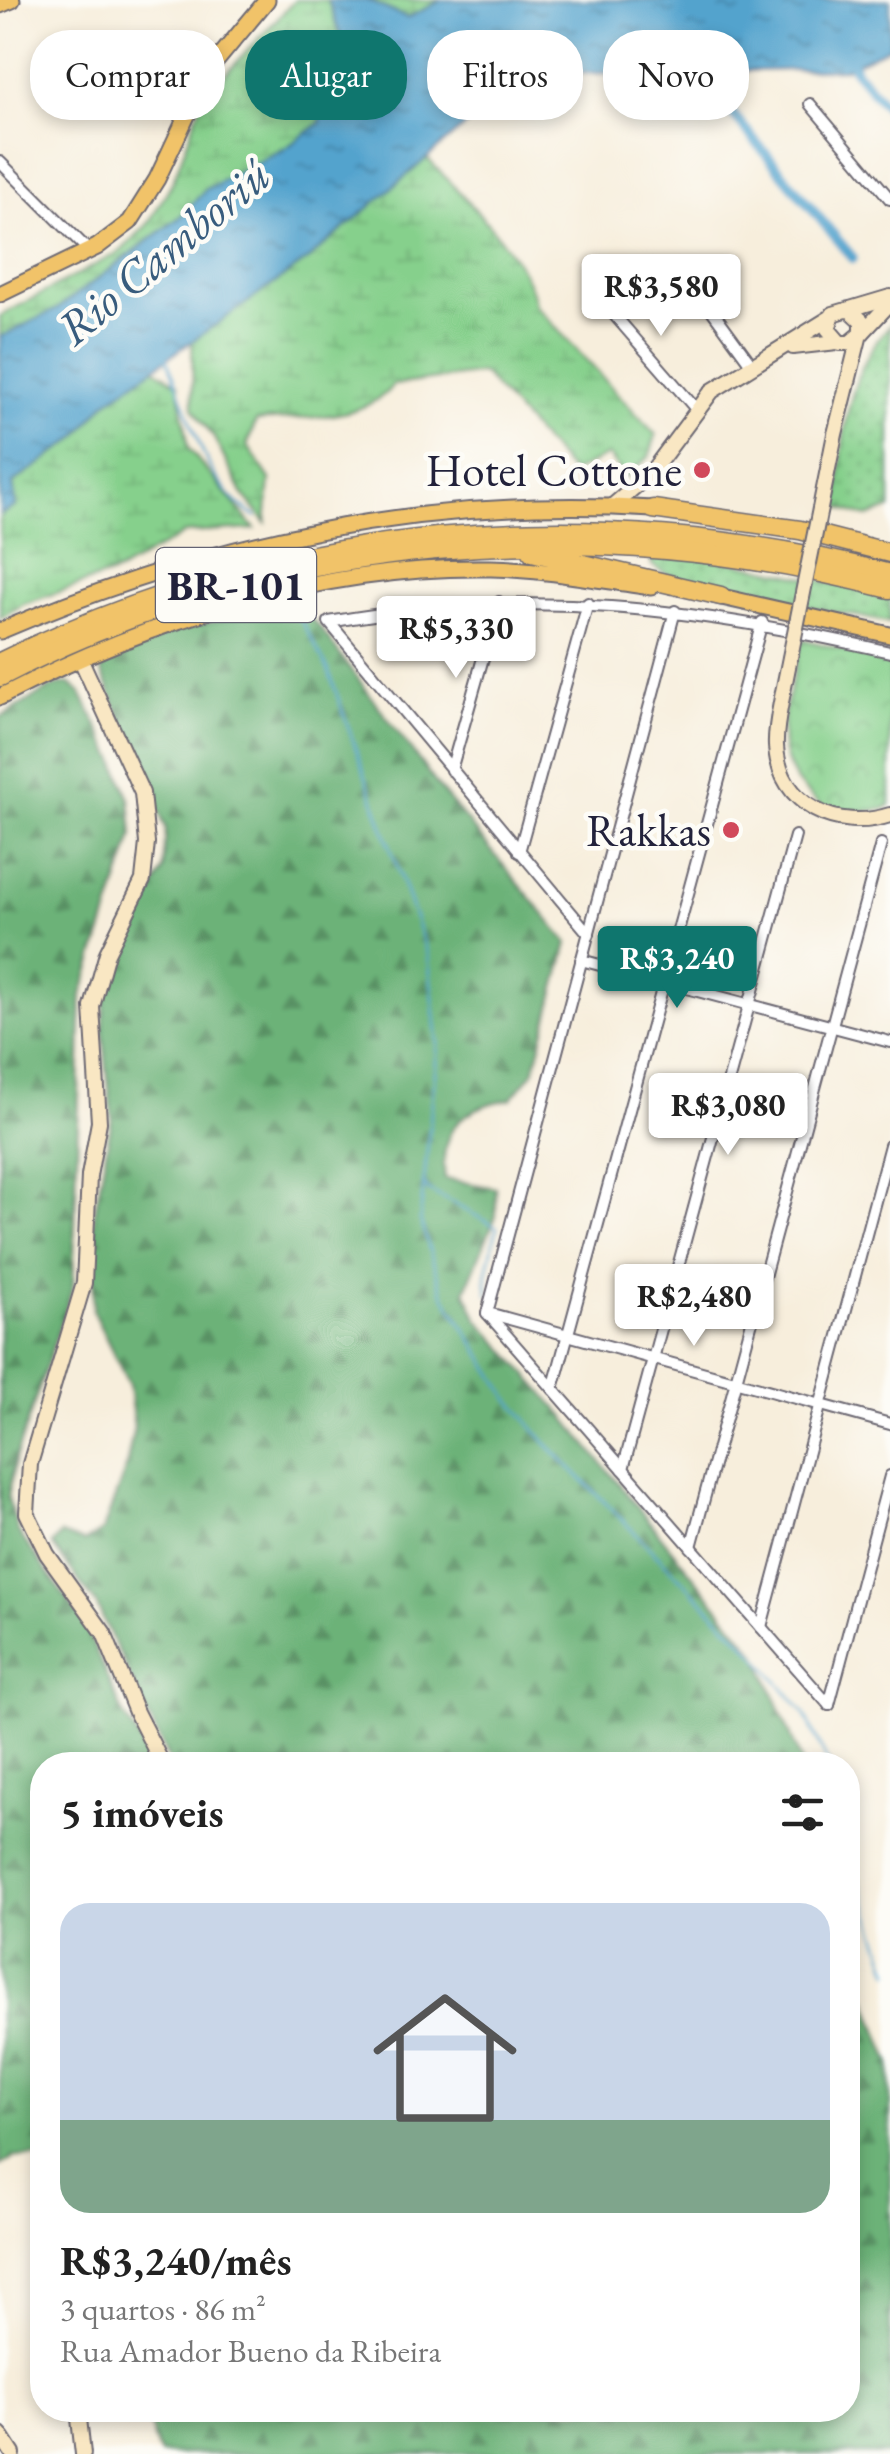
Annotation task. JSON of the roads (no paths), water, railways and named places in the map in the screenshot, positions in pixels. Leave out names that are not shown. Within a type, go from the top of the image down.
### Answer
[{"type":"highway","points":[[653,509],[800,530],[890,553]]},
{"type":"highway","name":"BR-101","points":[[0,662],[112,612],[211,578],[315,553],[430,536],[549,530],[675,534],[790,551],[890,574]]},
{"type":"highway","name":"BR-101","points":[[0,677],[122,622],[251,581],[373,557],[487,545],[614,544],[701,552],[820,571],[890,589]]},
{"type":"highway","points":[[487,545],[572,559],[720,596]]},
{"type":"main road","points":[[0,5],[12,0]]},
{"type":"main road","points":[[0,294],[116,235],[138,212],[208,70],[267,0]]},
{"type":"main road","points":[[611,507],[650,474],[695,408],[752,365],[849,309],[890,300]]},
{"type":"main road","points":[[783,349],[860,335],[890,300]]},
{"type":"main road","points":[[849,309],[862,321],[860,335],[843,391],[776,747],[792,791],[829,818],[860,822],[890,814]]},
{"type":"main road","points":[[830,318],[830,334],[838,342],[843,391]]},
{"type":"main road","points":[[0,631],[205,556],[320,528],[495,506],[653,509],[650,474]]},
{"type":"main road","points":[[0,698],[168,626],[259,599],[410,572],[526,570],[720,596],[890,635]]},
{"type":"main road","points":[[82,660],[142,793],[147,844],[143,880],[107,953],[92,1008],[99,1122],[89,1176],[84,1283],[30,1464],[27,1513],[47,1554],[104,1633],[156,1752]]},
{"type":"main road","points":[[79,2422],[83,2454]]},
{"type":"main road","points":[[2,2437],[13,2454]]},
{"type":"street","points":[[810,104],[890,199]]},
{"type":"street","points":[[0,162],[89,251]]},
{"type":"street","points":[[597,295],[695,408]]},
{"type":"street","points":[[711,309],[752,365]]},
{"type":"street","points":[[451,770],[499,602]]},
{"type":"street","points":[[588,934],[329,622],[417,608],[499,602],[588,602],[762,622],[890,652]]},
{"type":"street","points":[[519,852],[588,602]]},
{"type":"street","points":[[487,1313],[675,611]]},
{"type":"street","points":[[554,1389],[762,622]]},
{"type":"street","points":[[623,1469],[795,836]]},
{"type":"street","points":[[692,1548],[881,844]]},
{"type":"street","points":[[582,960],[890,1042]]},
{"type":"street","points":[[761,1627],[890,1145]]},
{"type":"street","points":[[487,1313],[890,1424]]},
{"type":"street","points":[[487,1313],[830,1705],[890,1476]]},
{"type":"water","name":"Rio Camboriú","points":[[328,0],[367,0],[407,18],[442,0],[890,0],[890,47],[844,69],[749,71],[749,30],[603,30],[603,73],[583,74],[583,30],[427,30],[427,120],[472,120],[306,261],[106,402],[75,439],[13,483],[16,506],[0,515],[0,337],[57,309],[180,217],[206,189],[287,147],[320,120],[407,120],[407,30],[338,30]]},
{"type":"waterway","points":[[850,56],[855,71],[890,111]]},
{"type":"waterway","points":[[738,120],[853,258]]},
{"type":"waterway","points":[[166,358],[210,466],[237,502],[256,517]]},
{"type":"waterway","points":[[280,602],[302,622],[328,669],[428,955],[438,1043],[420,1220],[443,1294],[507,1396],[545,1442],[756,1655],[805,1714],[823,1752]]},
{"type":"waterway","points":[[423,1182],[428,1190],[497,1227],[486,1276],[488,1294]]},
{"type":"waterway","points":[[860,1886],[890,1972]]},
{"type":"place","name":"Hotel Cottone","points":[[702,470]]},
{"type":"place","name":"Rakkas","points":[[731,830]]}]
